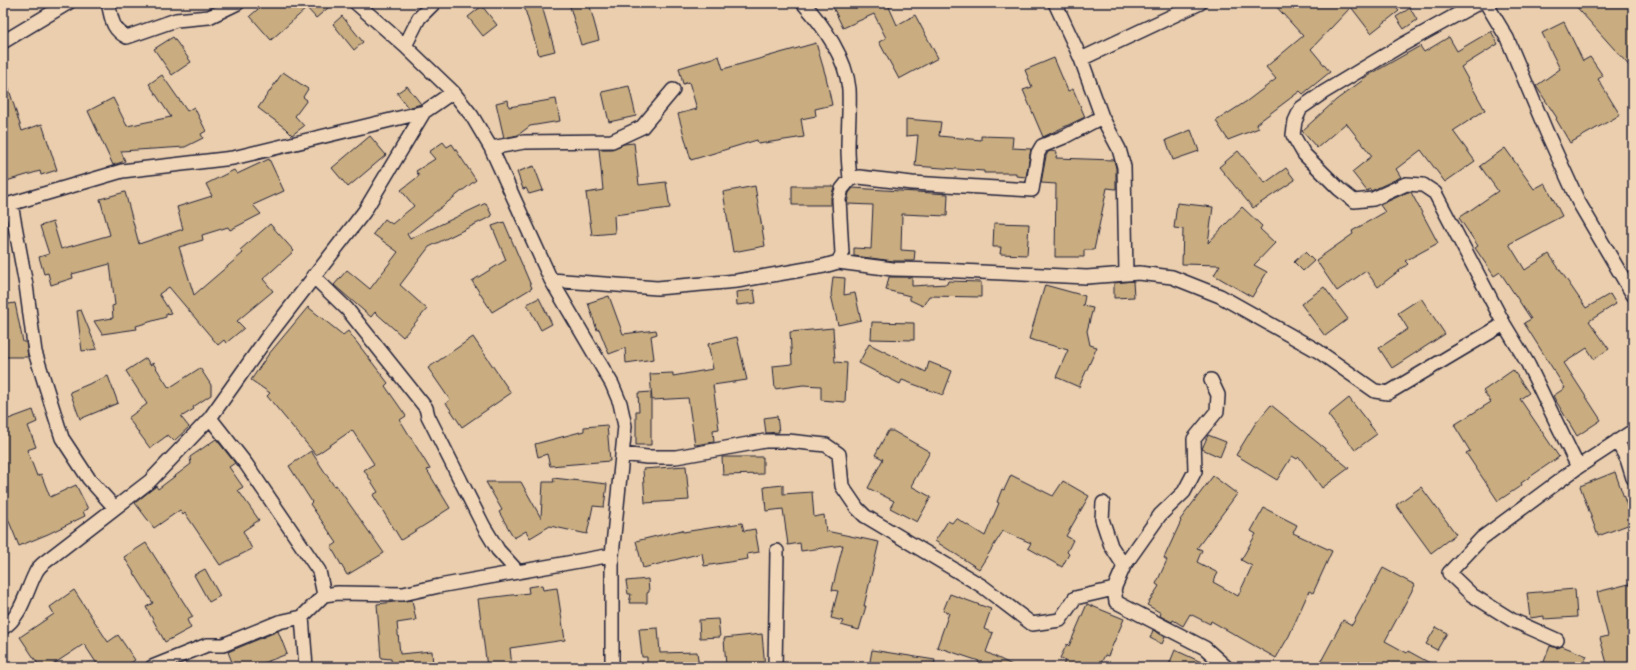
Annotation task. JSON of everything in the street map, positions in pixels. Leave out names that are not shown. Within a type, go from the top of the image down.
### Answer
[{"type":"street","points":[[3,42],[68,3]]},
{"type":"street","points":[[108,3],[114,26],[120,33],[127,36],[176,20],[209,17],[238,3]]},
{"type":"street","points":[[356,3],[405,46],[453,92],[472,116],[491,148],[551,280],[612,384],[620,403],[625,426],[612,555],[612,667]]},
{"type":"street","points":[[405,46],[418,18],[434,3]]},
{"type":"street","points":[[803,3],[826,32],[845,70],[849,90],[848,150],[850,179],[842,189],[839,199],[842,254],[838,262]]},
{"type":"street","points":[[1055,3],[1081,59],[1102,117],[1119,149],[1124,167],[1126,274]]},
{"type":"street","points":[[1081,59],[1200,3]]},
{"type":"street","points":[[1478,3],[1402,45],[1324,92],[1301,108],[1295,121],[1293,135],[1304,154],[1339,189],[1354,201],[1373,200],[1406,184],[1423,185],[1435,193],[1504,324],[1528,364],[1578,467]]},
{"type":"street","points":[[1486,3],[1507,38],[1578,201],[1633,295]]},
{"type":"street","points":[[491,148],[524,142],[612,141],[642,127],[673,90]]},
{"type":"street","points":[[115,508],[89,479],[62,438],[36,352],[26,285],[7,205],[122,171],[232,158],[424,112],[453,92]]},
{"type":"street","points":[[3,628],[9,624],[21,606],[35,573],[45,562],[150,481],[210,418],[313,276],[364,212],[424,112]]},
{"type":"street","points":[[850,179],[860,178],[912,183],[1032,190],[1038,153],[1042,146],[1064,137],[1102,117]]},
{"type":"street","points":[[551,280],[657,288],[737,281],[824,266],[838,262],[893,270],[939,270],[1087,277],[1139,273],[1172,277],[1220,296],[1318,351],[1375,391],[1388,393],[1504,324]]},
{"type":"street","points":[[313,276],[347,309],[426,408],[428,416],[484,527],[498,550],[518,572]]},
{"type":"street","points":[[1211,380],[1218,395],[1217,411],[1194,439],[1195,471],[1184,492],[1160,515],[1124,566],[1114,589],[1116,602],[1205,648],[1226,667]]},
{"type":"street","points":[[210,418],[246,464],[319,571],[324,595]]},
{"type":"street","points":[[1557,640],[1512,620],[1472,595],[1449,572],[1482,538],[1578,467],[1633,431]]},
{"type":"street","points":[[622,454],[647,457],[676,457],[765,441],[788,440],[826,445],[839,454],[842,486],[857,508],[865,516],[982,586],[1032,624],[1060,620],[1075,598],[1114,589]]},
{"type":"street","points":[[1617,441],[1627,459],[1633,478]]},
{"type":"street","points":[[1103,503],[1102,519],[1111,546],[1124,566]]},
{"type":"street","points":[[776,667],[777,551]]},
{"type":"street","points":[[152,667],[207,646],[223,645],[279,622],[302,617],[324,595],[338,593],[403,594],[439,586],[612,555]]},
{"type":"street","points":[[302,617],[306,667]]},
{"type":"building","points":[[265,3],[334,3],[316,18],[307,8],[271,40],[250,16]]},
{"type":"building","points":[[523,3],[541,3],[555,51],[539,55]]},
{"type":"building","points":[[569,3],[589,3],[599,40],[581,45]]},
{"type":"building","points":[[831,3],[898,3],[889,7],[897,25],[915,15],[938,58],[899,79],[879,42],[886,38],[874,14],[843,28]]},
{"type":"building","points":[[1273,3],[1392,3],[1399,11],[1371,33],[1351,7],[1311,49],[1330,72],[1303,94],[1300,91],[1256,124],[1259,128],[1228,140],[1216,121],[1247,101],[1276,79],[1266,67],[1303,36]]},
{"type":"building","points":[[1573,3],[1633,3],[1633,70],[1616,51]]},
{"type":"building","points":[[482,6],[497,25],[483,36],[468,17]]},
{"type":"building","points":[[1410,8],[1417,20],[1404,29],[1396,17]]},
{"type":"building","points":[[342,16],[363,42],[354,50],[333,24]]},
{"type":"building","points":[[1564,22],[1583,61],[1590,57],[1603,76],[1598,79],[1620,115],[1570,143],[1556,119],[1557,118],[1536,86],[1560,69],[1542,33]]},
{"type":"building","points":[[1491,31],[1498,44],[1461,67],[1485,110],[1453,131],[1475,161],[1445,182],[1421,150],[1396,169],[1401,177],[1371,191],[1370,189],[1367,191],[1352,172],[1372,156],[1346,123],[1317,148],[1302,131],[1336,100],[1363,80],[1362,79],[1420,46],[1424,52],[1449,37],[1457,51]]},
{"type":"building","points":[[173,37],[191,62],[172,75],[154,49]]},
{"type":"building","points":[[816,43],[832,105],[815,109],[816,116],[801,119],[804,137],[758,144],[757,140],[691,160],[678,114],[697,109],[689,82],[683,84],[679,68],[719,56],[723,69]]},
{"type":"building","points":[[1054,58],[1068,91],[1073,89],[1085,117],[1043,137],[1023,90],[1032,87],[1025,70]]},
{"type":"building","points":[[283,72],[308,89],[303,97],[307,100],[295,116],[304,126],[292,135],[258,108]]},
{"type":"building","points":[[162,75],[187,111],[194,107],[206,131],[201,134],[203,138],[185,147],[121,151],[125,161],[113,165],[88,111],[113,98],[127,126],[171,117],[149,84]]},
{"type":"building","points":[[3,80],[6,80],[22,131],[42,124],[57,170],[41,175],[40,171],[3,182]]},
{"type":"building","points":[[407,86],[421,104],[408,108],[397,93]]},
{"type":"building","points":[[629,86],[636,116],[609,122],[602,92]]},
{"type":"building","points":[[556,99],[560,121],[530,126],[518,135],[504,138],[496,103],[508,100],[509,107]]},
{"type":"building","points":[[906,119],[941,122],[939,136],[981,140],[981,136],[1013,137],[1012,148],[1031,149],[1026,177],[1016,176],[1016,173],[984,173],[984,171],[915,166],[918,135],[906,136]]},
{"type":"building","points":[[1191,130],[1199,151],[1173,160],[1166,140]]},
{"type":"building","points":[[370,136],[386,155],[348,187],[332,168]]},
{"type":"building","points":[[443,142],[447,147],[452,144],[476,180],[407,234],[410,239],[486,203],[492,216],[429,247],[400,285],[427,309],[403,337],[375,312],[371,317],[334,285],[347,270],[370,289],[398,252],[373,234],[385,219],[392,224],[414,206],[401,190],[419,176],[416,171],[435,159],[429,152]]},
{"type":"building","points":[[634,143],[639,185],[666,182],[670,208],[614,215],[615,233],[592,235],[586,193],[603,190],[599,149],[612,149],[624,144]]},
{"type":"building","points":[[1505,148],[1534,189],[1545,183],[1562,216],[1509,244],[1525,270],[1549,254],[1586,308],[1610,294],[1616,304],[1589,321],[1609,349],[1594,359],[1587,348],[1564,363],[1601,420],[1577,436],[1553,396],[1565,388],[1524,323],[1531,319],[1500,272],[1494,276],[1475,248],[1478,246],[1459,218],[1498,191],[1480,166]]},
{"type":"building","points":[[1238,151],[1265,183],[1286,168],[1295,180],[1253,208],[1219,167]]},
{"type":"building","points":[[1048,152],[1057,152],[1056,158],[1114,160],[1116,168],[1116,189],[1107,188],[1094,250],[1084,250],[1084,257],[1055,257],[1056,184],[1041,183],[1046,156]]},
{"type":"building","points":[[269,159],[284,191],[253,205],[261,214],[230,230],[228,227],[202,235],[203,240],[179,247],[194,295],[243,253],[240,250],[270,224],[294,251],[263,279],[273,291],[237,321],[244,328],[226,343],[224,340],[218,345],[169,287],[159,294],[171,313],[166,314],[166,317],[136,326],[137,329],[102,334],[94,321],[113,318],[112,306],[115,305],[110,264],[72,274],[73,278],[51,285],[48,273],[44,274],[39,257],[49,254],[40,226],[53,222],[61,249],[110,235],[100,199],[125,192],[139,244],[183,229],[177,207],[212,196],[206,184],[234,170],[237,174]]},
{"type":"building","points":[[534,166],[543,190],[529,194],[526,188],[523,189],[517,172]]},
{"type":"building","points":[[755,186],[765,246],[733,252],[723,192]]},
{"type":"building","points":[[792,186],[833,186],[831,205],[792,205]]},
{"type":"building","points":[[853,188],[948,194],[947,216],[902,214],[901,250],[915,251],[914,261],[894,261],[854,256],[854,248],[871,249],[873,205],[847,204],[849,193]]},
{"type":"building","points":[[1411,192],[1438,243],[1405,261],[1408,264],[1378,287],[1366,271],[1337,291],[1316,260],[1353,234],[1352,231],[1385,212],[1380,205]]},
{"type":"building","points":[[1177,203],[1213,207],[1208,243],[1242,207],[1262,226],[1260,229],[1275,243],[1254,265],[1267,272],[1252,297],[1214,275],[1220,265],[1182,264],[1183,229],[1174,228]]},
{"type":"building","points":[[504,222],[532,288],[492,312],[472,281],[506,260],[492,226]]},
{"type":"building","points":[[994,223],[1029,224],[1027,255],[1000,254],[1001,247],[993,247]]},
{"type":"building","points":[[1305,252],[1314,261],[1303,271],[1294,262]]},
{"type":"building","points":[[833,277],[845,278],[844,295],[855,293],[861,320],[838,325],[831,295]]},
{"type":"building","points":[[889,277],[912,277],[912,286],[947,284],[948,281],[981,282],[981,297],[929,296],[923,306],[910,300],[910,296],[886,290]]},
{"type":"building","points":[[1133,281],[1134,297],[1114,298],[1114,283]]},
{"type":"building","points":[[1045,285],[1085,296],[1083,306],[1093,308],[1087,331],[1090,345],[1097,347],[1079,387],[1056,377],[1068,350],[1029,339]]},
{"type":"building","points":[[1324,287],[1348,319],[1325,336],[1301,304]]},
{"type":"building","points":[[754,290],[756,303],[737,305],[736,292]]},
{"type":"building","points":[[609,296],[623,334],[656,330],[657,334],[651,336],[654,359],[626,363],[625,348],[609,354],[599,329],[597,330],[588,303]]},
{"type":"building","points":[[539,298],[552,324],[541,330],[527,304]]},
{"type":"building","points":[[1421,298],[1445,334],[1392,368],[1379,348],[1408,329],[1398,313]]},
{"type":"building","points":[[15,303],[23,342],[26,342],[28,357],[3,357],[3,305]]},
{"type":"building","points":[[308,307],[343,335],[348,331],[388,383],[385,386],[406,416],[400,420],[430,469],[427,470],[450,508],[401,540],[373,495],[378,492],[364,470],[374,464],[352,430],[316,455],[267,396],[270,393],[251,380],[268,355]]},
{"type":"building","points":[[81,310],[97,349],[82,351],[77,311]]},
{"type":"building","points":[[872,322],[914,323],[914,340],[871,339]]},
{"type":"building","points":[[833,328],[835,362],[847,363],[845,402],[821,400],[821,386],[803,385],[775,389],[773,366],[792,364],[790,332]]},
{"type":"building","points":[[473,337],[511,393],[462,427],[446,403],[450,400],[428,368]]},
{"type":"building","points":[[737,337],[747,380],[713,385],[719,429],[713,430],[714,442],[695,445],[688,398],[652,400],[650,374],[673,373],[673,376],[713,369],[708,344]]},
{"type":"building","points":[[869,344],[926,372],[929,362],[952,371],[943,395],[902,380],[900,384],[859,363]]},
{"type":"building","points":[[146,358],[150,365],[153,363],[169,388],[200,368],[211,385],[211,395],[193,407],[194,409],[181,417],[189,427],[174,441],[168,435],[150,448],[128,418],[147,404],[126,371]]},
{"type":"building","points":[[1513,370],[1529,393],[1520,399],[1559,457],[1498,501],[1466,453],[1470,451],[1454,425],[1491,402],[1483,391]]},
{"type":"building","points":[[108,376],[118,403],[80,419],[70,392]]},
{"type":"building","points":[[651,392],[651,445],[636,445],[636,411],[639,411],[638,393]]},
{"type":"building","points":[[1349,398],[1377,434],[1355,450],[1328,415]]},
{"type":"building","points":[[1271,405],[1349,468],[1322,488],[1299,457],[1297,459],[1292,456],[1277,480],[1236,455],[1255,424]]},
{"type":"building","points":[[33,410],[37,422],[28,426],[36,447],[27,450],[37,476],[41,474],[50,497],[76,485],[88,509],[83,511],[85,516],[19,546],[4,509],[7,508],[3,497],[3,421]]},
{"type":"building","points":[[777,416],[779,432],[766,433],[764,418]]},
{"type":"building","points":[[607,425],[610,461],[550,466],[547,454],[538,457],[535,444],[584,431],[584,427]]},
{"type":"building","points":[[888,431],[893,431],[930,452],[911,486],[931,497],[917,522],[890,508],[894,501],[868,488],[883,459],[875,455]]},
{"type":"building","points":[[1208,435],[1226,442],[1220,457],[1202,449]]},
{"type":"building","points":[[216,439],[235,463],[229,467],[243,487],[238,490],[259,520],[243,531],[252,549],[220,565],[185,513],[183,515],[180,510],[154,528],[135,503],[156,486],[158,489],[191,464],[190,457]]},
{"type":"building","points":[[311,451],[334,486],[336,485],[384,553],[347,575],[331,547],[337,543],[310,504],[312,502],[289,466]]},
{"type":"building","points":[[722,457],[763,457],[763,474],[723,475]]},
{"type":"building","points":[[686,466],[689,500],[645,503],[643,469]]},
{"type":"building","points":[[1615,472],[1633,523],[1598,536],[1580,486]]},
{"type":"building","points":[[1011,475],[1053,496],[1063,481],[1089,496],[1066,536],[1073,540],[1067,552],[1069,554],[1062,567],[1028,548],[1031,543],[1003,531],[979,569],[935,541],[948,521],[952,523],[956,518],[985,536],[999,503],[997,502],[1002,489],[1004,490]]},
{"type":"building","points":[[1213,476],[1237,494],[1197,548],[1202,550],[1197,562],[1218,573],[1213,582],[1238,596],[1252,566],[1241,560],[1256,534],[1251,531],[1264,508],[1297,525],[1293,533],[1332,551],[1313,593],[1309,591],[1289,636],[1276,658],[1211,621],[1210,624],[1190,614],[1183,626],[1173,620],[1172,622],[1160,616],[1161,613],[1147,605],[1159,586],[1156,584],[1167,560],[1164,558],[1181,521],[1180,520]]},
{"type":"building","points":[[553,478],[607,484],[604,507],[593,506],[587,534],[550,526],[530,538],[526,531],[514,538],[499,512],[502,510],[486,482],[521,482],[541,518],[543,482],[554,482]]},
{"type":"building","points":[[783,485],[783,494],[812,492],[814,517],[824,515],[826,531],[879,542],[864,606],[866,606],[859,630],[841,625],[843,621],[831,618],[838,591],[832,590],[843,545],[801,551],[800,543],[788,545],[783,509],[766,511],[764,487]]},
{"type":"building","points":[[1421,487],[1456,534],[1431,553],[1396,505]]},
{"type":"building","points":[[742,523],[744,531],[755,529],[759,552],[747,554],[748,559],[704,566],[702,553],[643,568],[636,541],[682,530],[683,532]]},
{"type":"building","points":[[146,543],[193,617],[187,620],[191,628],[165,642],[146,607],[153,603],[124,557]]},
{"type":"building","points":[[1383,568],[1415,585],[1385,641],[1407,653],[1408,651],[1437,667],[1318,667],[1343,620],[1352,625]]},
{"type":"building","points":[[205,569],[220,596],[209,602],[194,575]]},
{"type":"building","points":[[648,579],[649,592],[647,593],[647,603],[629,603],[631,594],[628,594],[626,581]]},
{"type":"building","points":[[1633,583],[1633,667],[1608,667],[1600,638],[1608,636],[1597,592]]},
{"type":"building","points":[[542,585],[543,590],[557,588],[565,640],[510,648],[512,667],[487,667],[478,599],[529,593],[528,587]]},
{"type":"building","points":[[1575,589],[1577,617],[1544,619],[1544,616],[1530,618],[1527,593]]},
{"type":"building","points":[[74,590],[108,642],[118,635],[135,660],[125,667],[99,667],[84,644],[49,667],[40,667],[20,637],[54,614],[50,607]]},
{"type":"building","points":[[950,594],[991,609],[984,629],[993,633],[986,652],[1016,667],[976,667],[979,661],[937,647],[949,613],[943,611]]},
{"type":"building","points":[[412,600],[416,620],[397,623],[400,654],[432,651],[433,667],[392,667],[391,659],[381,658],[377,604]]},
{"type":"building","points":[[1087,604],[1124,619],[1108,656],[1105,655],[1099,667],[1062,667],[1065,661],[1060,658],[1067,644],[1069,646]]},
{"type":"building","points":[[718,619],[720,637],[700,638],[699,620]]},
{"type":"building","points":[[1436,627],[1447,633],[1437,650],[1426,644]]},
{"type":"building","points":[[658,628],[660,653],[697,652],[699,667],[647,667],[647,657],[642,657],[639,629]]},
{"type":"building","points":[[1153,630],[1165,637],[1162,644],[1150,638]]},
{"type":"building","points":[[278,631],[287,654],[253,667],[234,667],[228,652]]},
{"type":"building","points":[[762,634],[765,667],[726,667],[724,638]]},
{"type":"building","points":[[1550,646],[1557,648],[1562,646],[1587,656],[1582,667],[1542,667]]},
{"type":"building","points":[[872,650],[935,660],[934,667],[869,667]]},
{"type":"building","points":[[1175,650],[1212,667],[1168,667]]}]
